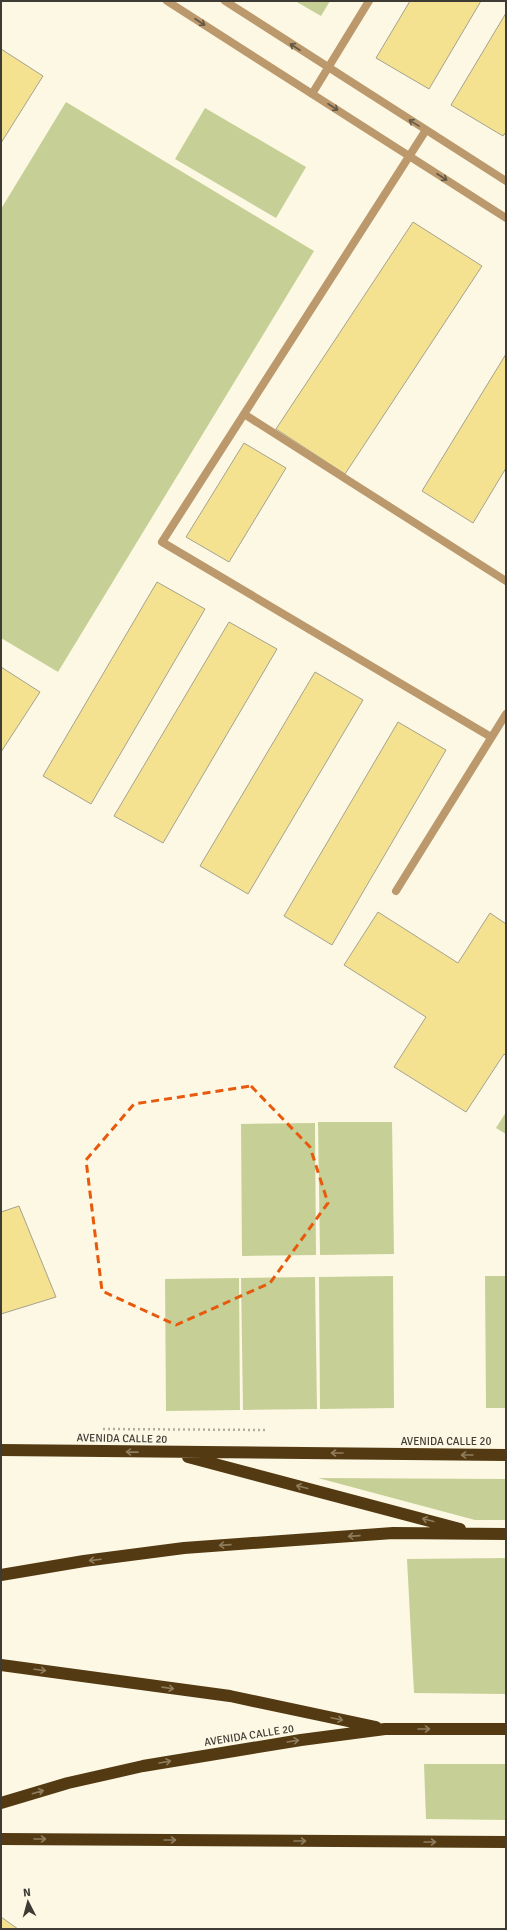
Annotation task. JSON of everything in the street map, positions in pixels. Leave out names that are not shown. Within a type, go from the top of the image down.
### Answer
[{"type":"highway","name":"AVENIDA CALLE 20","points":[[1,1450],[506,1455]]},
{"type":"highway","points":[[171,1452],[479,1534]]},
{"type":"highway","points":[[1,1575],[84,1561],[184,1548],[393,1533],[506,1534]]},
{"type":"highway","points":[[1,1665],[230,1696],[385,1729]]},
{"type":"highway","name":"AVENIDA CALLE 20","points":[[1,1803],[68,1783],[143,1766],[220,1752],[385,1729],[506,1729]]},
{"type":"highway","points":[[1,1839],[506,1842]]},
{"type":"lane","points":[[167,1],[506,218]]},
{"type":"lane","points":[[226,1],[328,68],[506,181]]},
{"type":"lane","points":[[312,94],[369,1]]},
{"type":"lane","points":[[426,130],[162,542],[492,737]]},
{"type":"lane","points":[[244,414],[506,581]]},
{"type":"lane","points":[[396,891],[506,714]]},
{"type":"highlighted area","points":[[251,1086],[310,1147],[328,1203],[270,1283],[176,1325],[102,1291],[86,1160],[134,1104]]},
{"type":"green space","points":[[295,1],[330,1],[321,16]]},
{"type":"green space","points":[[66,102],[314,251],[58,672],[1,638],[1,209]]},
{"type":"green space","points":[[205,108],[306,167],[276,218],[175,159]]},
{"type":"green space","points":[[506,1112],[506,1134],[496,1128]]},
{"type":"green space","points":[[318,1122],[392,1122],[394,1254],[320,1255]]},
{"type":"green space","points":[[315,1123],[316,1255],[242,1256],[241,1124]]},
{"type":"green space","points":[[393,1276],[394,1408],[320,1409],[319,1277]]},
{"type":"green space","points":[[485,1276],[506,1276],[506,1408],[486,1408]]},
{"type":"green space","points":[[315,1277],[317,1409],[243,1410],[241,1278]]},
{"type":"green space","points":[[239,1278],[240,1410],[166,1411],[165,1279]]},
{"type":"green space","points":[[318,1478],[506,1479],[506,1520],[475,1520]]},
{"type":"green space","points":[[506,1558],[506,1694],[414,1693],[407,1559]]},
{"type":"green space","points":[[424,1764],[506,1764],[506,1820],[426,1819]]},
{"type":"building","points":[[410,1],[481,1],[429,89],[376,58]]},
{"type":"building","points":[[506,13],[506,132],[503,136],[451,105]]},
{"type":"building","points":[[1,49],[43,76],[1,143]]},
{"type":"building","points":[[413,222],[482,266],[345,474],[276,429]]},
{"type":"building","points":[[506,354],[506,468],[473,523],[422,491]]},
{"type":"building","points":[[244,443],[286,468],[229,562],[186,537]]},
{"type":"building","points":[[157,582],[205,609],[91,804],[43,776]]},
{"type":"building","points":[[229,622],[277,649],[163,843],[114,816]]},
{"type":"building","points":[[1,667],[40,692],[1,752]]},
{"type":"building","points":[[315,672],[363,700],[248,894],[200,866]]},
{"type":"building","points":[[398,722],[446,750],[332,945],[284,916]]},
{"type":"building","points":[[378,912],[458,963],[490,913],[506,924],[506,1056],[504,1054],[466,1112],[394,1067],[426,1017],[344,965]]},
{"type":"building","points":[[19,1206],[56,1297],[1,1314],[1,1212]]},
{"type":"building","points":[[1,1917],[18,1929],[1,1929]]}]
